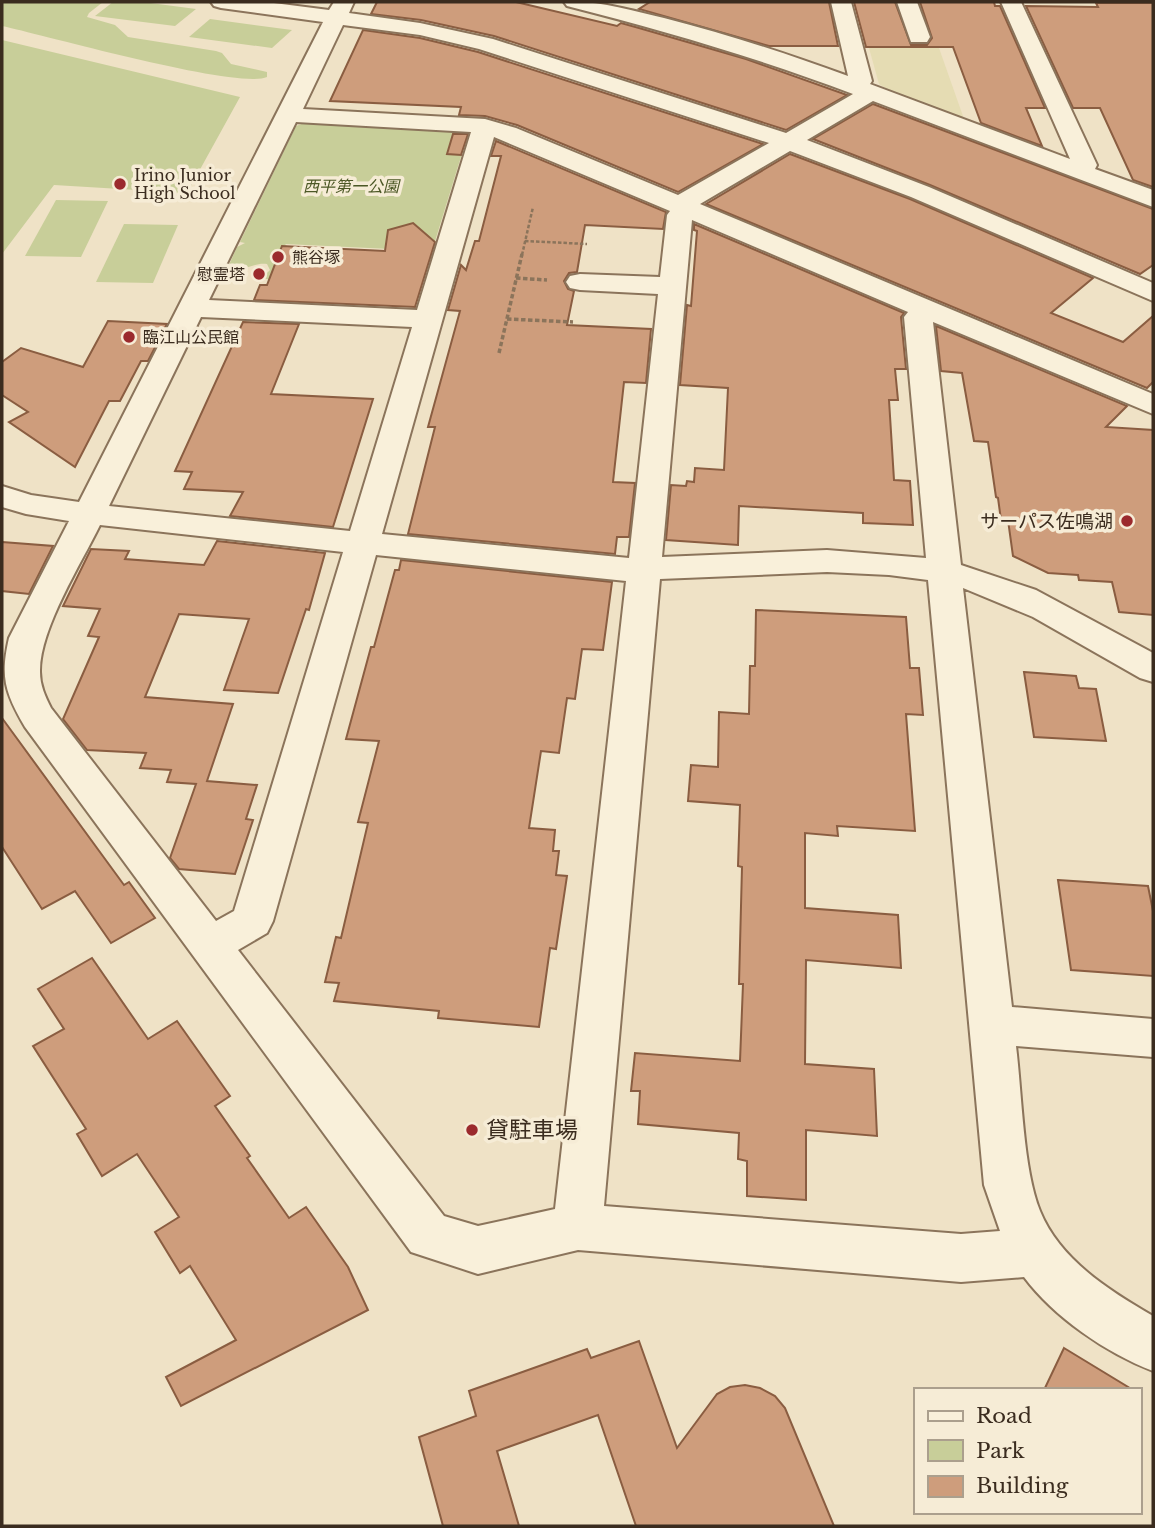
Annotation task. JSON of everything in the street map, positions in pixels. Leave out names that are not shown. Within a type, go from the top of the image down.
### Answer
[{"type":"street","points":[[221,2],[340,9],[485,44],[788,142],[920,192],[1153,293]]},
{"type":"street","points":[[574,2],[698,33],[779,58],[1153,199]]},
{"type":"street","points":[[841,2],[862,89]]},
{"type":"street","points":[[907,2],[919,37]]},
{"type":"street","points":[[1012,2],[1085,165],[1077,170]]},
{"type":"street","points":[[340,9],[27,638],[20,665],[24,692],[38,717],[428,1234],[478,1251],[578,1227],[961,1258],[1035,1252]]},
{"type":"street","points":[[578,1227],[680,215],[685,207],[788,142],[862,89]]},
{"type":"street","points":[[288,115],[485,126],[508,133],[1153,405]]},
{"type":"street","points":[[210,945],[252,920],[485,126]]},
{"type":"street","points":[[580,282],[673,286]]},
{"type":"street","points":[[191,308],[428,319]]},
{"type":"street","points":[[928,310],[918,317],[1008,1185],[1014,1213],[1044,1266],[1068,1290],[1095,1310],[1153,1345]]},
{"type":"street","points":[[2,496],[26,504],[89,514],[572,566],[644,570],[735,563],[818,561],[881,563],[943,572],[1011,593],[1153,669]]},
{"type":"street","points":[[992,1025],[1153,1038]]},
{"type":"path","points":[[499,354],[533,207]]},
{"type":"path","points":[[525,241],[587,244]]},
{"type":"path","points":[[507,319],[573,322]]},
{"type":"shaded area","points":[[869,48],[939,48],[964,119],[890,91],[879,84]]},
{"type":"green space","points":[[2,2],[103,2],[87,17],[115,25],[128,37],[222,53],[231,64],[267,72],[267,77],[249,79],[182,69],[2,26]]},
{"type":"green space","points":[[113,2],[143,2],[196,9],[175,26],[95,16]]},
{"type":"green space","points":[[210,19],[292,30],[272,48],[189,37]]},
{"type":"green space","points":[[2,40],[240,97],[187,193],[54,185],[2,254]]},
{"type":"green space","name":"西平第一公園","points":[[307,122],[461,129],[468,134],[432,251],[285,244],[289,248],[271,280],[262,278],[270,270],[267,264],[230,269],[229,265],[237,247],[245,243],[240,242],[296,126]]},
{"type":"green space","points":[[56,200],[108,201],[81,257],[25,256]]},
{"type":"green space","points":[[124,224],[178,225],[153,283],[96,282]]},
{"type":"building","points":[[377,2],[516,2],[617,26],[621,23],[639,28],[746,59],[847,95],[786,130],[494,36],[421,20],[371,14]]},
{"type":"building","points":[[650,2],[829,2],[838,46],[769,46],[639,9]]},
{"type":"building","points":[[854,2],[895,2],[911,45],[927,45],[932,38],[920,2],[994,2],[995,6],[1000,6],[1045,108],[1026,108],[1042,146],[981,123],[953,47],[866,47]]},
{"type":"building","points":[[1096,3],[1153,3],[1153,187],[1133,180],[1100,108],[1073,108],[1026,6],[1098,7]]},
{"type":"building","points":[[363,30],[420,38],[478,52],[763,144],[678,192],[517,125],[485,116],[459,115],[461,107],[330,101]]},
{"type":"building","points":[[873,104],[1153,209],[1153,265],[1140,274],[930,185],[813,139]]},
{"type":"building","points":[[453,134],[468,134],[461,155],[447,154]]},
{"type":"building","points":[[496,141],[666,212],[663,229],[585,225],[577,272],[569,273],[564,281],[568,289],[574,291],[567,325],[651,329],[646,383],[624,382],[613,482],[635,483],[629,537],[617,537],[615,554],[408,534],[435,427],[428,427],[460,311],[448,310],[461,265],[466,270],[475,241],[479,241],[501,156],[491,156]]},
{"type":"building","points":[[790,154],[910,199],[1093,278],[1051,313],[1123,342],[1153,316],[1153,382],[1147,388],[706,204]]},
{"type":"building","points":[[413,223],[435,242],[415,307],[254,300],[260,285],[267,285],[282,246],[385,251],[388,230]]},
{"type":"building","points":[[694,224],[904,313],[901,317],[906,369],[895,369],[898,400],[889,400],[894,480],[910,481],[913,525],[863,523],[863,513],[739,506],[738,545],[666,540],[671,485],[686,486],[687,481],[694,482],[695,468],[724,470],[728,388],[680,385],[687,305],[691,306],[697,231],[694,230]]},
{"type":"building","points":[[108,321],[167,324],[148,361],[141,361],[120,401],[109,401],[75,467],[9,422],[28,412],[2,395],[2,362],[21,348],[83,367]]},
{"type":"building","points":[[243,322],[299,324],[271,394],[373,399],[333,527],[230,516],[243,492],[184,489],[192,472],[175,471]]},
{"type":"building","points":[[936,326],[1127,406],[1106,427],[1153,430],[1153,615],[1119,612],[1112,582],[1079,580],[1078,575],[1048,573],[1013,556],[1008,520],[1001,520],[988,442],[974,441],[962,373],[941,371]]},
{"type":"building","points":[[217,541],[325,553],[309,610],[306,609],[278,693],[224,690],[249,619],[179,614],[145,697],[233,704],[207,781],[257,785],[246,819],[253,820],[235,874],[179,869],[170,858],[196,784],[167,782],[171,770],[140,768],[146,753],[87,750],[63,719],[99,637],[88,636],[100,609],[63,606],[91,549],[129,551],[125,559],[204,565]]},
{"type":"building","points":[[2,542],[53,546],[29,594],[2,591]]},
{"type":"building","points":[[401,560],[612,582],[603,650],[582,649],[575,699],[567,698],[559,753],[541,751],[529,828],[555,830],[553,851],[559,851],[556,875],[567,876],[556,949],[550,948],[539,1027],[438,1018],[439,1011],[334,1001],[339,983],[325,982],[336,937],[341,938],[368,823],[358,822],[379,741],[346,739],[371,647],[374,647],[395,570],[399,570]]},
{"type":"building","points":[[756,610],[906,617],[910,668],[919,668],[923,715],[906,714],[915,831],[837,826],[838,836],[805,833],[805,908],[898,915],[901,968],[806,960],[805,1064],[874,1069],[877,1136],[806,1130],[806,1200],[747,1196],[747,1161],[738,1159],[739,1133],[638,1124],[640,1091],[631,1091],[635,1053],[740,1061],[743,984],[739,984],[742,867],[738,866],[740,805],[688,801],[691,765],[718,767],[719,712],[749,714],[750,666],[755,666]]},
{"type":"building","points":[[1024,672],[1076,676],[1079,688],[1096,689],[1106,741],[1034,737]]},
{"type":"building","points":[[2,718],[124,885],[129,882],[155,918],[111,943],[75,891],[42,909],[2,847]]},
{"type":"building","points":[[1058,880],[1148,886],[1153,911],[1153,976],[1071,970]]},
{"type":"building","points":[[92,958],[148,1039],[177,1021],[230,1096],[215,1106],[250,1156],[247,1158],[289,1218],[306,1207],[348,1267],[368,1310],[181,1406],[166,1377],[236,1340],[190,1266],[180,1273],[155,1232],[179,1217],[137,1154],[102,1176],[77,1134],[86,1129],[33,1046],[64,1029],[38,989]]},
{"type":"building","points":[[639,1341],[677,1448],[717,1394],[730,1387],[745,1385],[760,1388],[775,1396],[785,1408],[834,1526],[636,1526],[598,1415],[497,1451],[519,1526],[443,1526],[419,1437],[476,1416],[469,1391],[587,1349],[591,1358]]},
{"type":"building","points":[[1064,1348],[1130,1388],[1045,1388]]},
{"type":"place","name":"Irino Junior High School","points":[[120,184]]},
{"type":"place","name":"熊谷塚","points":[[278,257]]},
{"type":"place","name":"慰霊塔","points":[[259,274]]},
{"type":"place","name":"臨江山公民館","points":[[129,337]]},
{"type":"place","name":"サーパス佐鳴湖","points":[[1127,521]]},
{"type":"place","name":"貸駐車場","points":[[472,1130]]}]
